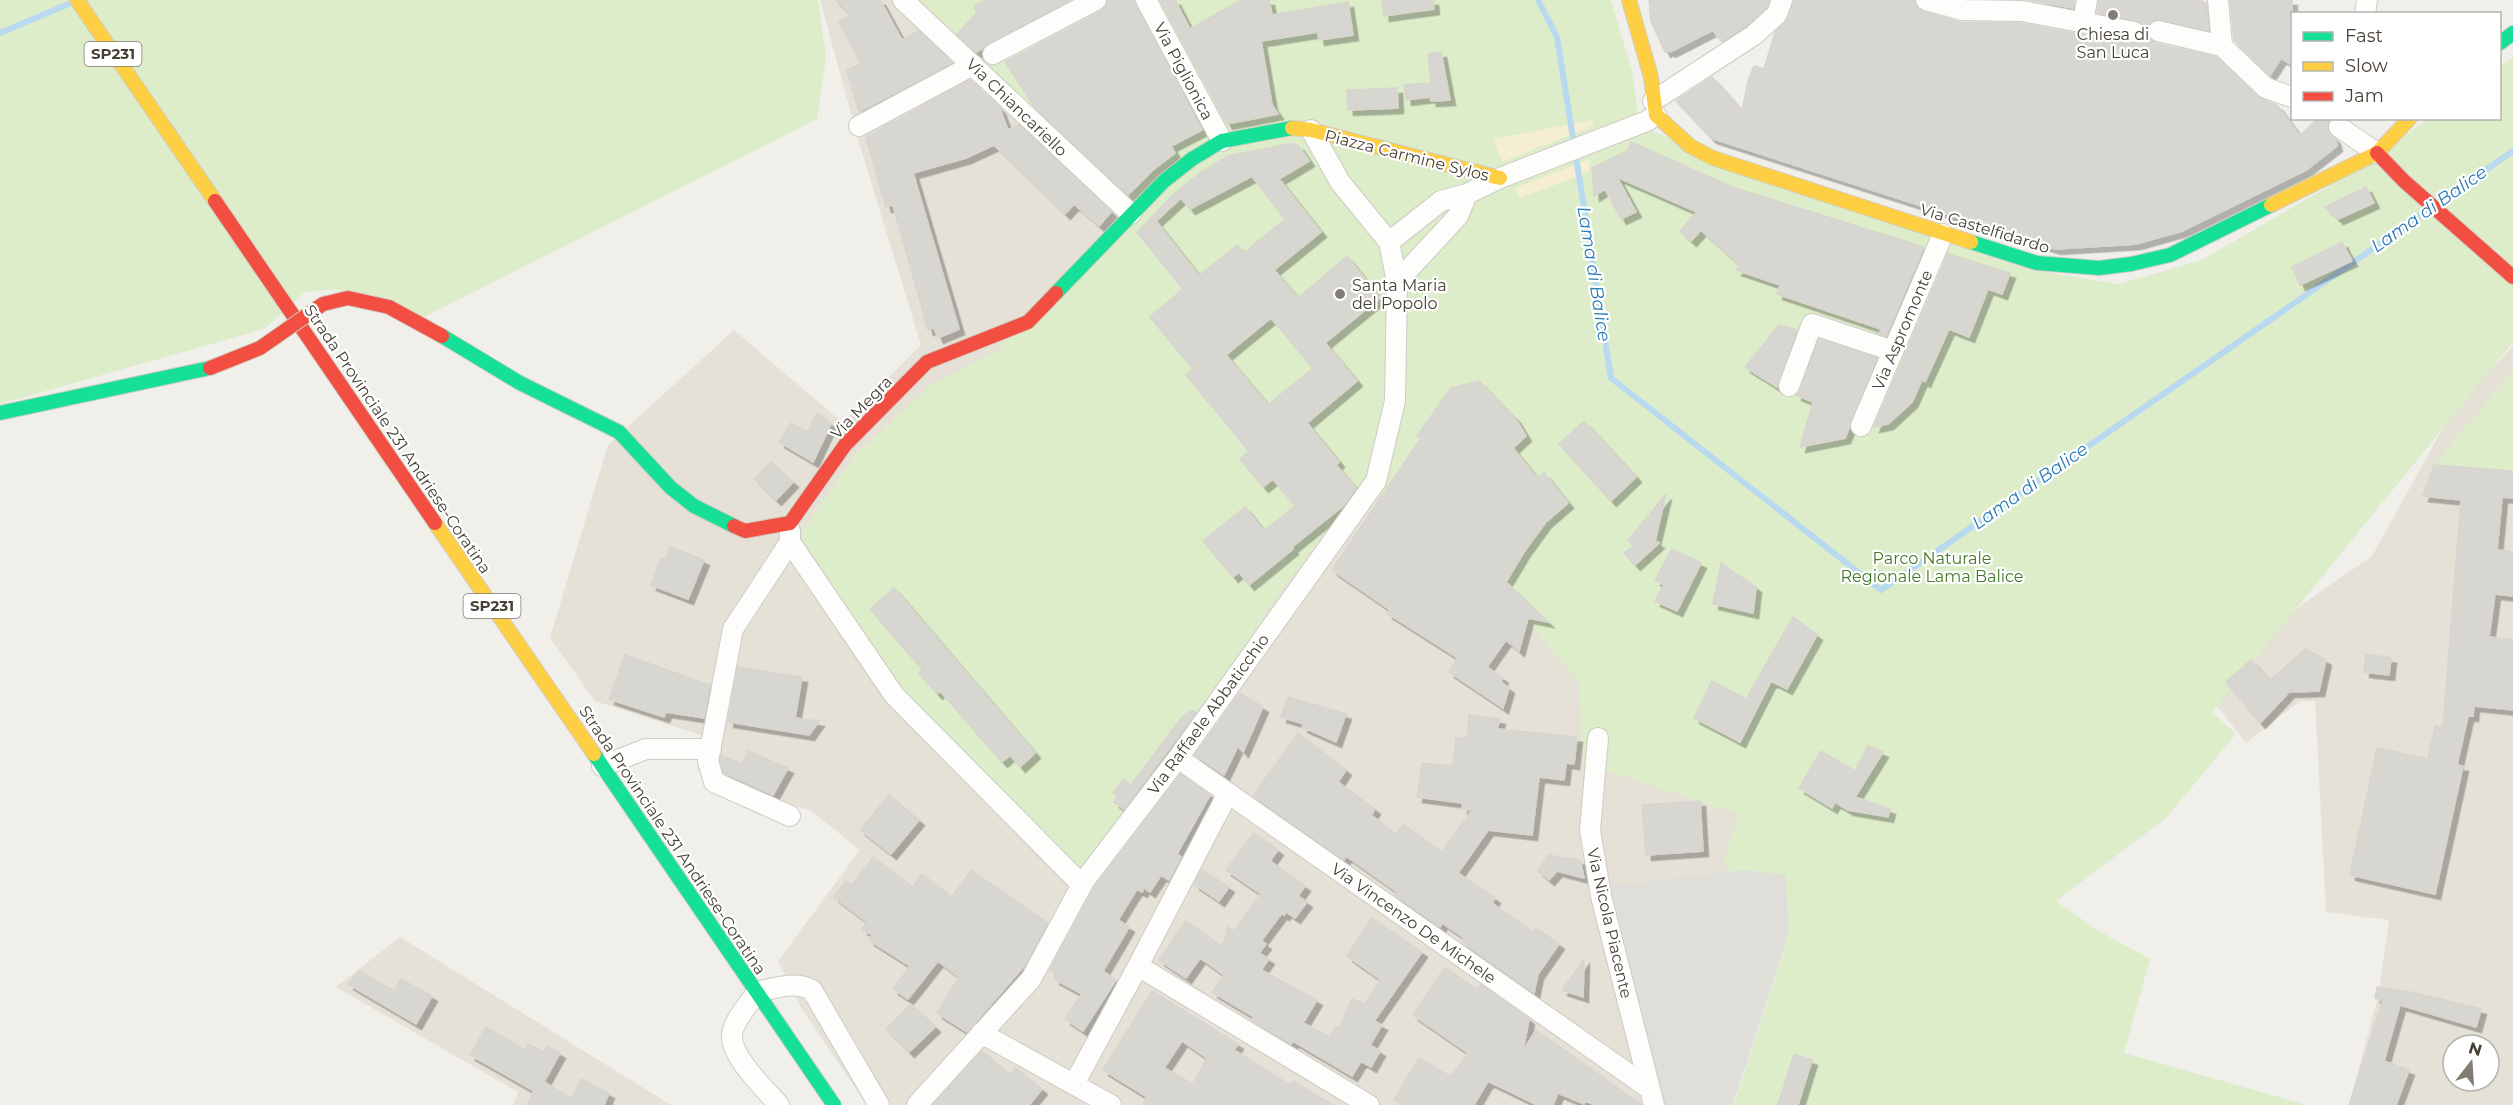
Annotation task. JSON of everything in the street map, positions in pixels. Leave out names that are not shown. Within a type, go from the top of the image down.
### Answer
[{"type":"street","name":"Strada Provinciale 231 Andriese-Coratina","points":[[77,0],[834,1105]]},
{"type":"street","name":"Via Chiancariello","points":[[903,0],[1131,214]]},
{"type":"street","points":[[993,54],[1096,0]]},
{"type":"street","name":"Via Piglionica","points":[[1146,0],[1222,141]]},
{"type":"street","points":[[1629,0],[1651,77],[1652,112]]},
{"type":"street","points":[[1500,178],[1652,112],[1754,35],[1777,14],[1782,0]]},
{"type":"street","points":[[1926,0],[2022,10],[2134,32]]},
{"type":"street","points":[[2083,22],[2087,0]]},
{"type":"street","points":[[2218,0],[2222,46]]},
{"type":"street","points":[[2158,31],[2222,46],[2266,88],[2290,94]]},
{"type":"street","points":[[859,126],[974,65]]},
{"type":"street","name":"Via Castelfidardo","points":[[1652,112],[1690,146],[1713,158],[2037,263],[2068,267],[2131,264],[2170,255],[2377,153]]},
{"type":"street","points":[[2377,153],[2408,120]]},
{"type":"street","points":[[2333,122],[2377,153],[2404,181],[2513,277]]},
{"type":"street","name":"Via Megra","points":[[790,532],[845,446],[927,362],[1028,322],[1164,181],[1192,159],[1222,141],[1288,128],[1311,130]]},
{"type":"street","name":"Piazza Carmine Sylos","points":[[1311,130],[1500,178]]},
{"type":"street","name":"Piazza Carmine Sylos","points":[[1311,130],[1340,182],[1389,242],[1397,282]]},
{"type":"street","name":"Piazza Carmine Sylos","points":[[1397,282],[1458,216],[1467,194],[1500,178]]},
{"type":"street","points":[[1389,242],[1442,201],[1467,194]]},
{"type":"street","name":"Via Aspromonte","points":[[1861,426],[1943,234]]},
{"type":"street","name":"Via Raffaele Abbaticchio","points":[[917,1105],[1032,979],[1082,885],[1178,758],[1376,481],[1395,401],[1397,282]]},
{"type":"street","points":[[0,413],[210,368],[260,348],[323,304],[348,298],[389,307],[520,383],[619,432],[671,488],[694,506],[745,531],[790,532]]},
{"type":"street","points":[[1789,386],[1812,324],[1893,351]]},
{"type":"street","points":[[790,532],[733,629],[708,761],[714,782],[790,816]]},
{"type":"street","points":[[790,532],[894,694],[1082,885]]},
{"type":"street","name":"Via Nicola Piacente","points":[[1598,738],[1590,830],[1600,896],[1652,1097]]},
{"type":"street","points":[[602,766],[646,749],[711,749]]},
{"type":"street","name":"Via Vincenzo De Michele","points":[[1178,758],[1652,1097]]},
{"type":"street","points":[[1074,1084],[1228,793]]},
{"type":"street","points":[[1138,966],[1369,1105]]},
{"type":"street","points":[[779,1105],[747,1068],[735,1048],[732,1037],[735,1025],[757,992],[791,984],[812,990],[879,1105]]},
{"type":"street","points":[[981,1033],[1111,1105]]},
{"type":"shaded area","points":[[820,0],[1449,0],[1754,804],[1662,1105],[867,1105],[801,1008],[778,961],[860,850],[810,810],[776,801],[697,770],[703,736],[595,701],[550,638],[608,445],[734,330],[843,423],[921,345],[860,146]]},
{"type":"shaded area","points":[[2513,346],[2513,1105],[2349,1105],[2378,997],[2389,920],[2326,912],[2315,701],[2300,701],[2246,743],[2203,688],[2304,603],[2372,556],[2453,410]]},
{"type":"shaded area","points":[[1746,870],[1786,875],[1788,936],[1733,1105],[1662,1105],[1608,886]]},
{"type":"shaded area","points":[[400,937],[671,1105],[513,1105],[518,1092],[336,987]]},
{"type":"green space","points":[[0,0],[818,0],[826,57],[817,119],[418,320],[337,289],[305,292],[264,329],[0,404]]},
{"type":"green space","name":"Parco Naturale Regionale Lama Balice","points":[[892,0],[1611,0],[1632,71],[1640,127],[2037,271],[2119,284],[2202,260],[2355,171],[2427,120],[2501,120],[2501,66],[2513,57],[2513,342],[2212,712],[2236,734],[2165,819],[2056,901],[2097,930],[2150,959],[2124,1053],[2306,1105],[1734,1105],[1788,937],[1723,864],[1739,814],[1583,763],[1579,682],[1501,590],[1363,483],[1261,618],[1264,623],[1078,872],[902,691],[799,535],[854,456],[927,388],[1002,348],[1000,345],[1123,217]]},
{"type":"green space","points":[[2513,370],[2513,471],[2434,465]]},
{"type":"sand","points":[[1593,120],[1593,126],[1502,162],[1493,139]]},
{"type":"sand","points":[[1590,159],[1589,172],[1520,198],[1515,188]]},
{"type":"building","points":[[835,0],[880,0],[902,40],[919,31],[952,63],[859,112],[847,70],[861,64],[839,22],[851,14]]},
{"type":"building","points":[[985,0],[1070,0],[976,52],[957,34],[977,13],[974,6]]},
{"type":"building","points":[[1108,0],[1134,0],[1202,130],[1171,146],[1175,153],[1153,170],[1128,195],[1035,108],[1005,62],[1102,11]]},
{"type":"building","points":[[1160,0],[1175,0],[1190,29],[1241,0],[1269,0],[1272,15],[1348,2],[1353,35],[1319,40],[1318,32],[1261,41],[1272,105],[1278,114],[1227,124]]},
{"type":"building","points":[[1382,0],[1433,0],[1434,9],[1384,16]]},
{"type":"building","points":[[1649,0],[1769,0],[1767,7],[1747,25],[1724,40],[1721,41],[1713,30],[1670,52],[1669,50],[1665,52],[1651,21]]},
{"type":"building","points":[[1794,0],[1914,0],[1917,8],[1922,11],[1960,22],[2021,23],[2132,44],[2143,40],[2146,35],[2142,23],[2097,13],[2099,0],[2199,0],[2206,3],[2209,31],[2155,19],[2147,28],[2149,39],[2155,43],[2216,57],[2258,97],[2277,105],[2300,136],[2316,120],[2330,120],[2327,126],[2328,132],[2335,139],[2337,146],[2306,170],[2182,231],[2136,244],[2055,249],[1711,138],[1676,101],[1712,77],[1742,111],[1748,81],[1754,66],[1764,69],[1775,32],[1788,19]]},
{"type":"building","points":[[2028,0],[2075,0],[2073,8]]},
{"type":"building","points":[[2230,0],[2292,0],[2291,64],[2281,58],[2270,75],[2234,40]]},
{"type":"building","points":[[1441,52],[1450,100],[1431,101],[1430,97],[1406,100],[1404,85],[1431,83],[1428,54]]},
{"type":"building","points":[[970,80],[1000,109],[1008,130],[1019,125],[1111,212],[1099,226],[1074,204],[1065,214],[994,145],[966,158],[913,173],[959,329],[938,338],[934,328],[928,330],[893,205],[886,207],[866,137]]},
{"type":"building","points":[[1397,88],[1398,108],[1348,110],[1347,90]]},
{"type":"building","points":[[1631,142],[1732,187],[1924,247],[1886,336],[1880,334],[1881,329],[1777,294],[1780,285],[1736,270],[1741,266],[1701,230],[1691,241],[1680,231],[1697,212],[1617,177],[1636,212],[1621,219],[1605,189],[1594,196],[1592,168],[1627,151]]},
{"type":"building","points":[[1289,144],[1298,145],[1309,161],[1279,179],[1321,232],[1274,270],[1298,298],[1347,256],[1380,298],[1325,343],[1357,381],[1307,423],[1339,462],[1336,465],[1356,488],[1343,506],[1249,585],[1239,572],[1233,577],[1203,541],[1245,507],[1264,531],[1295,506],[1273,479],[1263,487],[1240,459],[1249,451],[1186,375],[1193,369],[1150,317],[1183,289],[1137,232],[1175,193],[1201,172],[1228,156]],"holes":[[[1252,176],[1285,219],[1244,253],[1237,245],[1199,276],[1156,221],[1181,198],[1190,209]],[[1271,318],[1313,368],[1268,405],[1226,355]]]},
{"type":"building","points":[[2366,187],[2374,203],[2338,219],[2325,207]]},
{"type":"building","points":[[2342,242],[2352,261],[2300,285],[2292,267]]},
{"type":"building","points":[[1948,254],[2010,273],[2002,294],[1988,289],[1969,337],[1949,329],[1925,382],[1922,380],[1912,402],[1888,424],[1874,427]]},
{"type":"building","points":[[1779,325],[1797,330],[1777,387],[1745,367]]},
{"type":"building","points":[[1819,339],[1877,358],[1845,438],[1800,447],[1813,402],[1796,395]]},
{"type":"building","points":[[1479,381],[1515,418],[1526,436],[1513,448],[1537,478],[1544,473],[1568,503],[1545,523],[1506,582],[1548,622],[1528,618],[1519,651],[1506,640],[1487,667],[1503,678],[1501,682],[1509,688],[1503,708],[1449,672],[1458,658],[1387,613],[1390,610],[1332,570],[1421,438],[1417,436],[1451,388]]},
{"type":"building","points":[[817,413],[831,424],[813,462],[779,442],[791,423],[807,432]]},
{"type":"building","points":[[1584,421],[1636,477],[1611,501],[1559,444]]},
{"type":"building","points":[[771,462],[793,482],[776,500],[754,479]]},
{"type":"building","points":[[2434,465],[2513,471],[2513,498],[2502,497],[2497,550],[2513,552],[2513,596],[2495,594],[2489,637],[2513,640],[2513,710],[2474,706],[2473,716],[2468,716],[2457,765],[2463,766],[2435,894],[2350,875],[2377,748],[2428,759],[2435,726],[2443,728],[2461,500],[2423,496]]},
{"type":"building","points":[[1666,494],[1655,541],[1659,543],[1635,565],[1624,553],[1634,546],[1628,541]]},
{"type":"building","points":[[670,547],[704,560],[688,599],[651,585],[661,559],[665,560]]},
{"type":"building","points":[[1672,549],[1701,563],[1677,611],[1655,601],[1664,585],[1655,580]]},
{"type":"building","points":[[1721,563],[1756,587],[1753,613],[1713,604]]},
{"type":"building","points":[[894,588],[1035,753],[1020,767],[1010,755],[1002,762],[940,691],[937,694],[919,673],[923,670],[870,609]]},
{"type":"building","points":[[1793,617],[1817,635],[1787,689],[1771,681],[1740,742],[1694,718],[1712,681],[1746,699]]},
{"type":"building","points":[[2306,649],[2326,660],[2319,691],[2289,692],[2260,723],[2226,682],[2251,660],[2269,681]]},
{"type":"building","points":[[2366,654],[2391,658],[2389,675],[2364,672]]},
{"type":"building","points":[[625,655],[710,685],[704,718],[666,712],[664,717],[609,699]]},
{"type":"building","points":[[738,667],[802,677],[795,718],[819,721],[809,735],[728,722]]},
{"type":"building","points":[[1240,693],[1263,707],[1243,752],[1238,746],[1224,775],[1195,755]]},
{"type":"building","points":[[1288,697],[1346,714],[1336,742],[1302,727],[1304,724],[1281,717]]},
{"type":"building","points":[[1192,710],[1196,713],[1124,809],[1114,802],[1118,797],[1113,793],[1123,779],[1131,785],[1181,718]]},
{"type":"building","points":[[1469,715],[1500,719],[1497,729],[1577,737],[1574,764],[1566,763],[1564,780],[1539,777],[1532,835],[1488,830],[1458,873],[1495,898],[1492,903],[1533,932],[1536,928],[1559,944],[1538,974],[1534,993],[1462,942],[1464,938],[1442,923],[1440,927],[1395,895],[1397,892],[1346,856],[1344,860],[1253,796],[1298,733],[1346,770],[1338,782],[1375,809],[1371,815],[1396,834],[1403,824],[1442,852],[1472,810],[1462,809],[1463,803],[1417,797],[1422,763],[1453,766],[1456,737],[1467,738]]},
{"type":"building","points":[[1868,746],[1883,752],[1855,797],[1890,809],[1888,817],[1848,810],[1835,802],[1832,808],[1799,788],[1821,751],[1855,771]]},
{"type":"building","points":[[748,751],[788,768],[773,795],[724,773],[720,760],[721,755],[741,764]]},
{"type":"building","points":[[1181,774],[1210,795],[1177,854],[1181,857],[1169,880],[1161,875],[1150,892],[1144,888],[1142,892],[1137,889],[1118,920],[1129,927],[1103,971],[1116,980],[1083,1031],[1065,1019],[1082,994],[1054,979],[1057,974],[1050,970],[1094,888]]},
{"type":"building","points":[[889,795],[919,820],[891,854],[860,830]]},
{"type":"building","points":[[1700,801],[1703,851],[1646,855],[1642,805]]},
{"type":"building","points":[[1254,833],[1278,850],[1270,861],[1305,886],[1298,896],[1307,902],[1295,918],[1286,912],[1284,915],[1282,913],[1261,941],[1266,944],[1259,953],[1269,959],[1261,970],[1317,1000],[1303,1023],[1330,1037],[1336,1026],[1339,1028],[1352,999],[1365,1004],[1381,980],[1347,956],[1372,918],[1422,952],[1374,1021],[1382,1025],[1370,1045],[1380,1051],[1371,1067],[1361,1061],[1352,1076],[1293,1041],[1291,1044],[1252,1021],[1254,1017],[1212,992],[1224,975],[1200,958],[1186,978],[1159,960],[1186,921],[1223,947],[1228,927],[1234,931],[1261,894],[1226,870]]},
{"type":"building","points":[[1548,855],[1580,860],[1584,878],[1557,871],[1549,880],[1538,871]]},
{"type":"building","points":[[873,857],[913,887],[922,874],[952,897],[971,870],[1048,923],[1025,965],[967,1032],[937,1013],[959,977],[938,961],[908,999],[893,989],[910,966],[869,940],[872,935],[862,929],[867,922],[834,897],[846,881],[852,885]]},
{"type":"building","points":[[1202,870],[1229,887],[1219,901],[1194,884]]},
{"type":"building","points":[[1584,959],[1583,997],[1562,990]]},
{"type":"building","points":[[1445,967],[1478,990],[1481,985],[1529,1019],[1523,1051],[1536,1030],[1642,1105],[1596,1105],[1585,1101],[1584,1104],[1558,1093],[1553,1105],[1537,1105],[1488,1081],[1474,1105],[1402,1105],[1394,1100],[1419,1058],[1451,1077],[1468,1053],[1413,1015]]},
{"type":"building","points":[[359,971],[394,991],[401,979],[432,996],[416,1024],[348,984]]},
{"type":"building","points":[[2377,987],[2411,992],[2481,1009],[2476,1027],[2400,1005],[2384,1061],[2409,1070],[2396,1105],[2349,1105],[2383,1000],[2375,998]]},
{"type":"building","points":[[1152,991],[1238,1044],[1234,1050],[1290,1085],[1293,1081],[1333,1105],[1142,1105],[1147,1097],[1103,1070]],"holes":[[[1182,1041],[1207,1058],[1193,1084],[1164,1068]]]},
{"type":"building","points":[[911,1004],[935,1027],[909,1052],[886,1029]]},
{"type":"building","points":[[486,1027],[525,1050],[528,1044],[544,1052],[547,1046],[560,1053],[544,1082],[572,1099],[581,1079],[609,1093],[604,1105],[527,1105],[534,1091],[470,1055]]},
{"type":"building","points":[[982,1051],[1010,1075],[1016,1068],[1042,1089],[1029,1105],[933,1105]]},
{"type":"building","points":[[1794,1054],[1812,1060],[1798,1105],[1778,1105]]},
{"type":"waterway","name":"Lama di Balice","points":[[1538,0],[1557,37],[1611,378],[1881,590],[2427,211]]},
{"type":"waterway","name":"Lama di Balice","points":[[0,33],[71,3]]},
{"type":"waterway","name":"Lama di Balice","points":[[2440,202],[2513,151]]},
{"type":"traffic: fast","points":[[2501,42],[2513,33]]},
{"type":"traffic: fast","points":[[1056,293],[1164,181],[1192,159],[1222,141],[1292,128]]},
{"type":"traffic: fast","points":[[1971,242],[2037,263],[2099,268],[2131,264],[2170,255],[2271,205]]},
{"type":"traffic: fast","points":[[442,336],[520,383],[619,432],[671,488],[694,506],[734,526]]},
{"type":"traffic: fast","points":[[0,413],[210,368]]},
{"type":"traffic: fast","points":[[594,754],[834,1105]]},
{"type":"traffic: slow","points":[[77,0],[215,201]]},
{"type":"traffic: slow","points":[[1629,0],[1651,77],[1656,115],[1690,146],[1713,158],[1971,242]]},
{"type":"traffic: slow","points":[[2271,205],[2377,153],[2408,120]]},
{"type":"traffic: slow","points":[[1292,128],[1311,130],[1500,178]]},
{"type":"traffic: slow","points":[[435,523],[594,754]]},
{"type":"traffic: jam","points":[[2377,153],[2404,181],[2513,277]]},
{"type":"traffic: jam","points":[[215,201],[435,523]]},
{"type":"traffic: jam","points":[[734,526],[745,531],[790,523],[845,445],[927,362],[1028,322],[1056,293]]},
{"type":"traffic: jam","points":[[210,368],[260,348],[323,304],[348,298],[389,307],[442,336]]},
{"type":"place","name":"Chiesa di San Luca","points":[[2113,15]]},
{"type":"place","name":"Santa Maria del Popolo","points":[[1340,294]]}]
